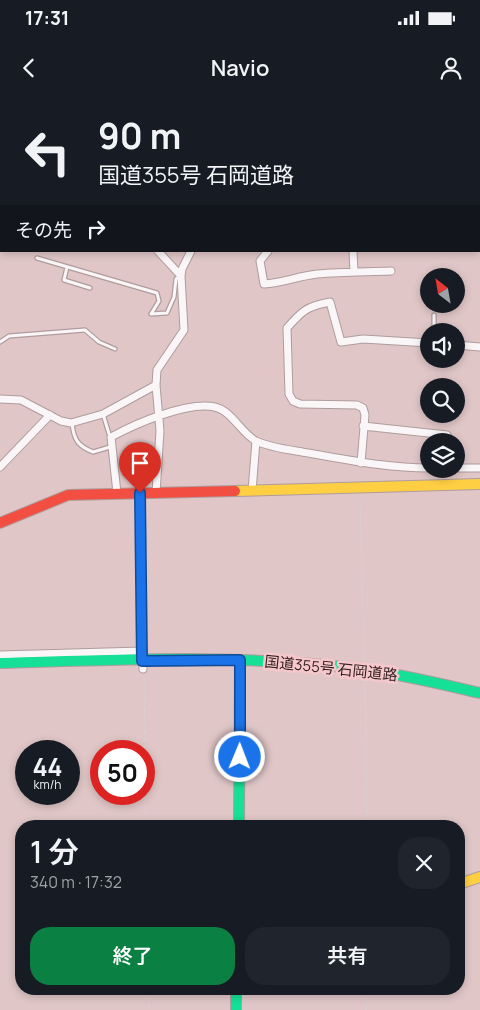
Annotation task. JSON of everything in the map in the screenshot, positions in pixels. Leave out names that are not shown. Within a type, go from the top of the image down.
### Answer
[{"type":"main road","points":[[0,523],[63,496],[480,484]]},
{"type":"main road","points":[[240,660],[240,820]]},
{"type":"main road","name":"国道355号 石岡道路","points":[[0,663],[240,660],[364,669],[412,677],[480,693]]},
{"type":"main road","points":[[465,882],[480,877]]},
{"type":"main road","points":[[236,995],[236,1010]]},
{"type":"street","points":[[159,252],[181,276]]},
{"type":"street","points":[[156,493],[157,370],[184,330],[181,276],[182,269],[190,252]]},
{"type":"street","points":[[267,252],[260,261],[264,284],[279,284],[287,279],[317,274],[391,272]]},
{"type":"street","points":[[352,252],[354,272]]},
{"type":"street","points":[[361,463],[365,415],[362,408],[357,405],[300,404],[293,401],[289,394],[287,328],[303,310],[312,305],[330,302],[341,342],[363,339],[420,342]]},
{"type":"street","points":[[465,346],[480,347]]},
{"type":"street","points":[[0,399],[21,400],[61,421],[71,423],[103,414],[156,385]]},
{"type":"street","points":[[117,494],[110,437],[158,416],[183,409],[216,407],[256,440],[291,450],[361,463],[420,468]]},
{"type":"street","points":[[0,468],[50,415]]},
{"type":"street","points":[[364,426],[429,433]]},
{"type":"street","points":[[252,491],[256,440]]},
{"type":"street","points":[[465,467],[480,468]]},
{"type":"street","points":[[0,655],[143,660],[140,493]]},
{"type":"lane","points":[[37,258],[157,294],[159,301],[151,314],[168,313],[174,297],[176,279],[181,276]]},
{"type":"lane","points":[[67,267],[64,280],[90,288]]},
{"type":"lane","points":[[434,315],[434,323]]},
{"type":"lane","points":[[0,342],[9,336],[85,330],[99,342],[115,349]]},
{"type":"lane","points":[[103,414],[110,437]]},
{"type":"lane","points":[[71,423],[74,439],[79,445],[93,452],[110,447]]},
{"type":"path","points":[[359,488],[367,820]]},
{"type":"path","points":[[143,660],[146,820]]},
{"type":"path","points":[[149,995],[149,1010]]},
{"type":"path","points":[[366,1010],[367,995]]},
{"type":"traffic: fast","points":[[0,663],[180,659],[271,661],[376,671],[480,693]]},
{"type":"traffic: fast","points":[[239,820],[240,660]]},
{"type":"traffic: fast","points":[[236,995],[236,1010]]},
{"type":"traffic: slow","points":[[235,491],[480,484]]},
{"type":"traffic: slow","points":[[465,882],[480,877]]},
{"type":"traffic: jam","points":[[0,523],[68,495],[235,491]]},
{"type":"route","points":[[140,493],[142,661],[240,660],[240,757]]}]
